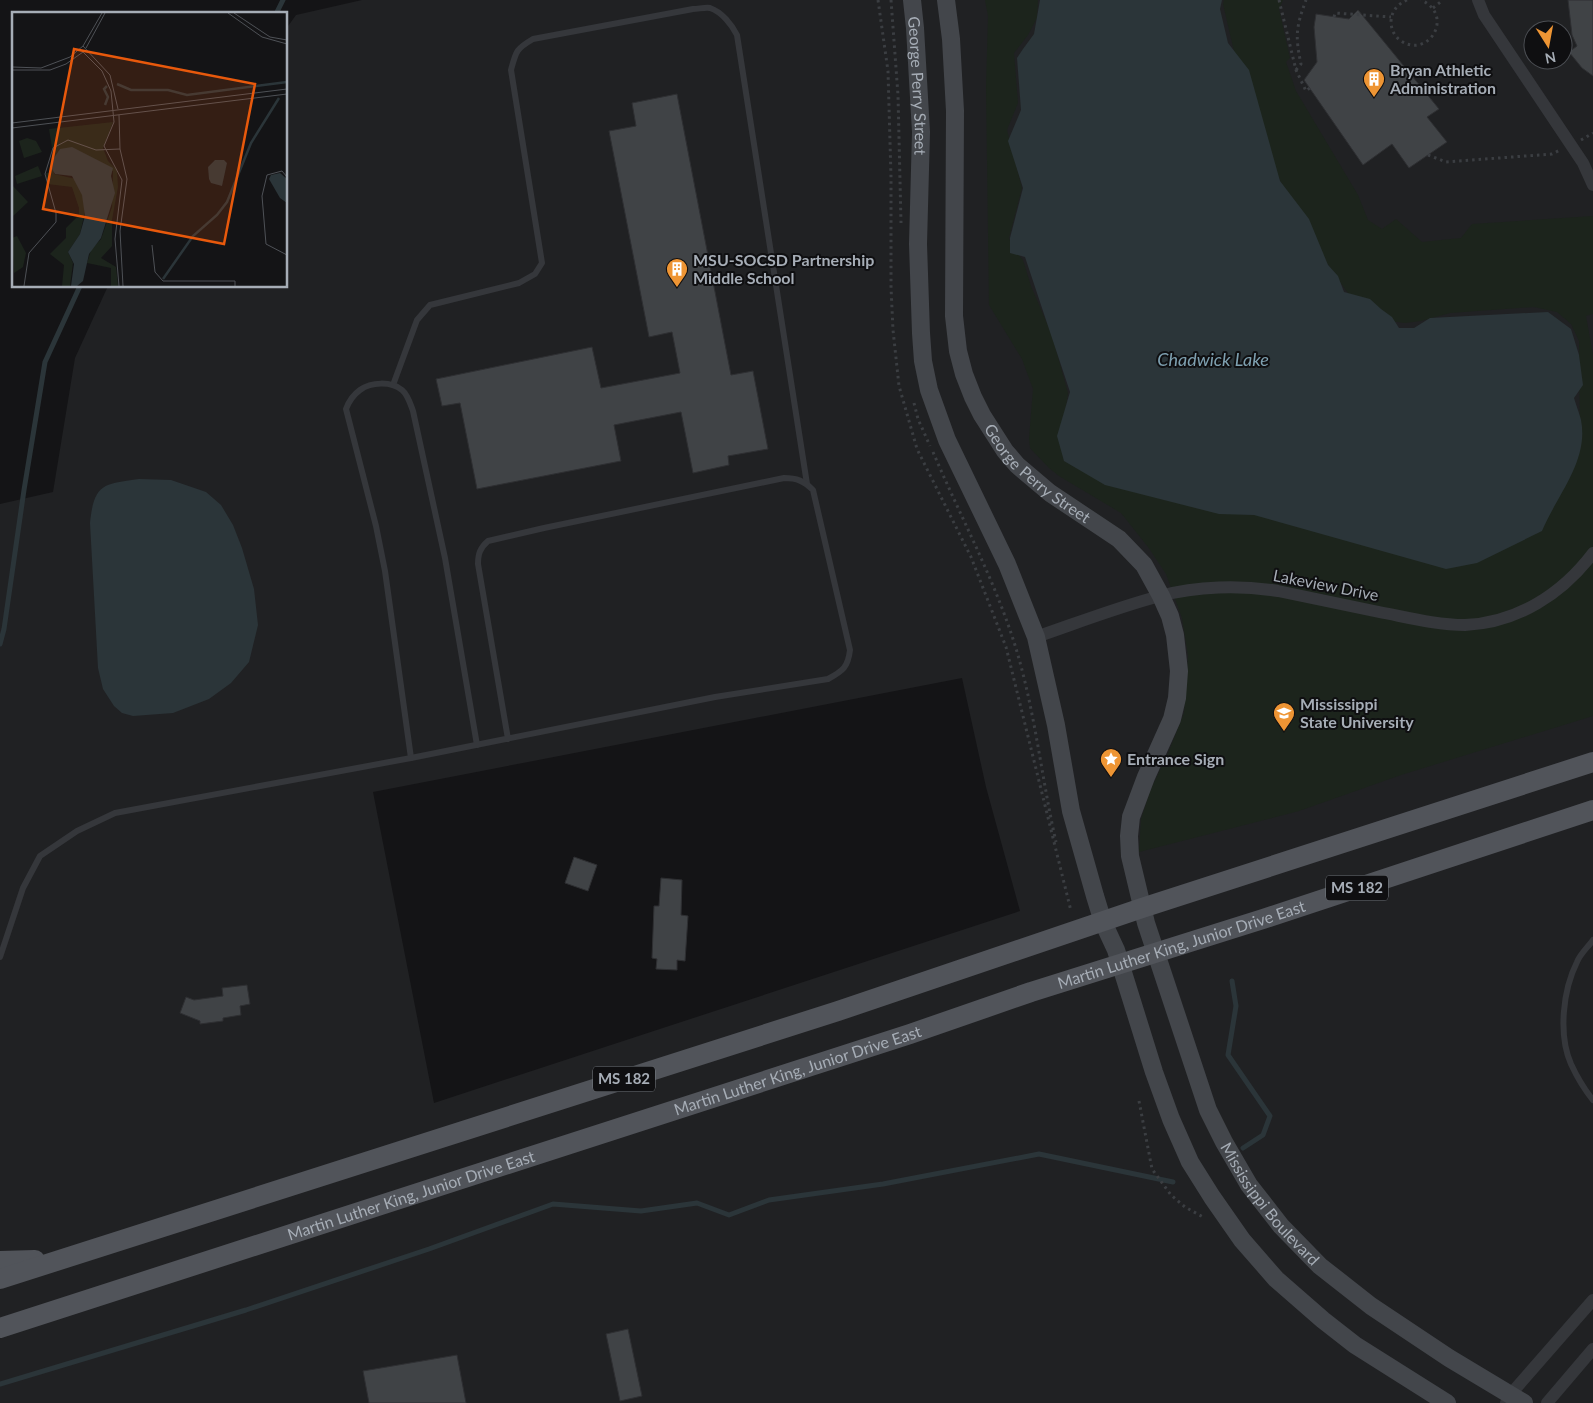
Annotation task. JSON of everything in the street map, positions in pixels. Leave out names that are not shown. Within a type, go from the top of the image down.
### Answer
[{"type":"main road","name":"MS 182","points":[[0,1279],[829,1014],[1142,908],[1593,762]]},
{"type":"main road","name":"Martin Luther King, Junior Drive East","points":[[0,1328],[910,1034],[1031,992],[1593,810]]},
{"type":"main road","points":[[0,1261],[67,1258]]},
{"type":"street","name":"George Perry Street","points":[[912,0],[921,132],[918,244],[920,333],[929,390],[946,440],[1007,564],[1036,637],[1056,725],[1071,811],[1103,922]]},
{"type":"street","name":"George Perry Street","points":[[946,0],[951,38],[955,111],[954,316],[958,351],[964,374],[982,415],[1017,465],[1050,493],[1119,539],[1144,565],[1161,596],[1176,635],[1179,671],[1177,698],[1172,719],[1146,777],[1131,817],[1129,836],[1130,856],[1142,908]]},
{"type":"street","points":[[1478,0],[1484,15],[1583,163],[1593,185]]},
{"type":"street","name":"Lakeview Drive","points":[[1036,637],[1161,596],[1199,589],[1239,587],[1258,588],[1434,622],[1464,625],[1490,622],[1515,615],[1540,602],[1564,586],[1593,554]]},
{"type":"street","name":"Mississippi Boulevard","points":[[1142,908],[1208,1110],[1249,1185],[1276,1219],[1320,1266],[1371,1306],[1513,1400]]},
{"type":"street","points":[[1103,922],[1116,950],[1154,1072],[1174,1128],[1190,1162],[1242,1240],[1276,1278],[1323,1320],[1355,1345],[1447,1403]]},
{"type":"street","points":[[1513,1400],[1593,1300]]},
{"type":"street","points":[[1547,1403],[1593,1349]]},
{"type":"lane","points":[[393,384],[417,320],[430,305],[520,283],[535,274],[542,263],[512,70],[519,46],[533,39],[693,9],[710,8],[732,25],[737,35],[807,484]]},
{"type":"lane","points":[[411,758],[385,571],[376,526],[346,409],[350,399],[361,389],[377,384],[393,384],[403,390],[409,398],[413,411],[445,558],[478,745]]},
{"type":"lane","points":[[0,957],[23,888],[40,856],[77,830],[115,813],[478,745],[715,696],[828,679],[841,672],[848,661],[850,650],[813,490],[807,484],[795,478],[784,478],[488,541],[481,547],[478,555],[478,564],[508,738]]},
{"type":"lane","points":[[1593,940],[1577,961],[1565,993],[1563,1032],[1570,1062],[1593,1100]]},
{"type":"path","points":[[1279,0],[1296,70],[1306,91],[1311,88]]},
{"type":"path","points":[[1296,70],[1301,64],[1297,46],[1297,28],[1306,0]]},
{"type":"path","points":[[1406,0],[1399,2],[1391,17],[1393,32],[1404,43],[1420,45],[1427,42],[1432,36],[1438,22],[1432,8],[1427,2],[1421,0]]},
{"type":"path","points":[[1432,8],[1443,0]]},
{"type":"path","points":[[1334,17],[1335,13],[1391,17]]},
{"type":"path","points":[[1428,155],[1446,162],[1552,154],[1593,133]]},
{"type":"path","points":[[1138,1102],[1152,1169],[1172,1195],[1185,1207],[1203,1217]]},
{"type":"shaded area","name":"Mississippi State University","points":[[362,0],[1593,0],[1593,1403],[0,1403],[0,504],[53,492],[75,358],[107,288],[288,288],[288,26],[296,15]],"holes":[[[962,678],[986,787],[1020,911],[434,1103],[373,792]]]},
{"type":"shaded area","points":[[985,0],[1038,0],[1037,18],[1028,35],[1014,53],[1018,103],[1007,130],[1022,188],[1009,238],[1013,248],[1023,260],[1031,286],[1052,335],[1068,393],[1065,413],[1580,447],[1579,341],[1571,324],[1557,312],[1534,307],[1450,313],[1421,321],[1405,323],[1381,320],[1360,308],[1302,227],[1260,138],[1233,47],[1223,4],[1224,0],[1283,0],[1279,9],[1290,58],[1286,62],[1296,91],[1358,195],[1368,220],[1382,229],[1396,219],[1422,242],[1461,238],[1472,224],[1593,216],[1593,314],[1586,316],[1593,355],[1593,716],[1401,775],[1299,811],[1139,852],[1141,819],[1151,789],[1184,713],[1188,656],[1182,618],[1166,574],[1148,547],[1121,513],[1059,476],[1030,448],[1029,438],[1033,389],[1022,359],[989,305],[986,87],[988,16]]},
{"type":"water","name":"Chadwick Lake","points":[[1040,0],[1222,0],[1220,9],[1228,43],[1249,70],[1280,181],[1309,219],[1328,265],[1338,276],[1344,292],[1370,299],[1392,317],[1399,328],[1414,328],[1430,318],[1548,312],[1571,329],[1579,355],[1583,385],[1574,398],[1581,420],[1580,450],[1570,477],[1542,531],[1477,563],[1446,569],[1254,515],[1219,514],[1105,485],[1064,461],[1057,436],[1070,392],[1025,257],[1010,253],[1010,238],[1023,188],[1008,141],[1021,110],[1017,58],[1034,34]]},
{"type":"water","points":[[139,479],[171,480],[206,492],[221,505],[233,525],[242,548],[254,589],[258,625],[249,662],[231,683],[209,699],[173,713],[133,716],[122,713],[114,706],[103,689],[98,668],[90,523],[94,500],[103,488],[117,482]]},
{"type":"building","points":[[1568,0],[1593,0],[1593,76],[1582,68],[1573,57],[1573,49],[1577,46],[1573,37],[1573,20],[1570,20]]},
{"type":"building","name":"Bryan Athletic Administration","points":[[1358,10],[1439,109],[1427,117],[1447,142],[1409,168],[1392,144],[1363,165],[1304,80],[1317,62],[1314,27],[1316,14],[1349,19]]},
{"type":"building","name":"MSU-SOCSD Partnership Middle School","points":[[677,94],[731,375],[753,371],[768,449],[728,456],[729,465],[693,473],[681,412],[614,425],[621,461],[477,489],[460,403],[442,406],[436,379],[592,347],[601,388],[680,373],[672,332],[649,337],[609,131],[636,126],[632,103]]},
{"type":"building","points":[[574,857],[597,865],[588,891],[565,883]]},
{"type":"building","points":[[661,878],[682,880],[681,915],[688,916],[685,961],[677,960],[677,970],[656,969],[657,959],[652,958],[654,906],[659,906]]},
{"type":"building","points":[[247,985],[250,1004],[240,1006],[241,1015],[223,1018],[223,1021],[200,1024],[200,1021],[180,1013],[186,997],[194,1000],[223,996],[222,988]]},
{"type":"building","points":[[628,1329],[642,1396],[620,1401],[606,1334]]},
{"type":"building","points":[[457,1355],[466,1403],[369,1403],[363,1371]]},
{"type":"waterway","points":[[277,12],[283,0]]},
{"type":"waterway","points":[[0,644],[4,629],[45,362],[79,288]]},
{"type":"waterway","points":[[1232,981],[1236,1006],[1228,1055],[1270,1116],[1263,1135],[1243,1148]]},
{"type":"waterway","points":[[0,1384],[246,1310],[429,1249],[553,1204],[641,1211],[697,1203],[729,1215],[769,1200],[883,1184],[1039,1154],[1173,1182]]},
{"type":"place","name":"Bryan Athletic Administration","points":[[1374,98]]},
{"type":"place","name":"MSU-SOCSD Partnership Middle School","points":[[677,288]]},
{"type":"place","name":"Mississippi State University","points":[[1284,732]]},
{"type":"place","name":"Entrance Sign","points":[[1111,778]]}]
